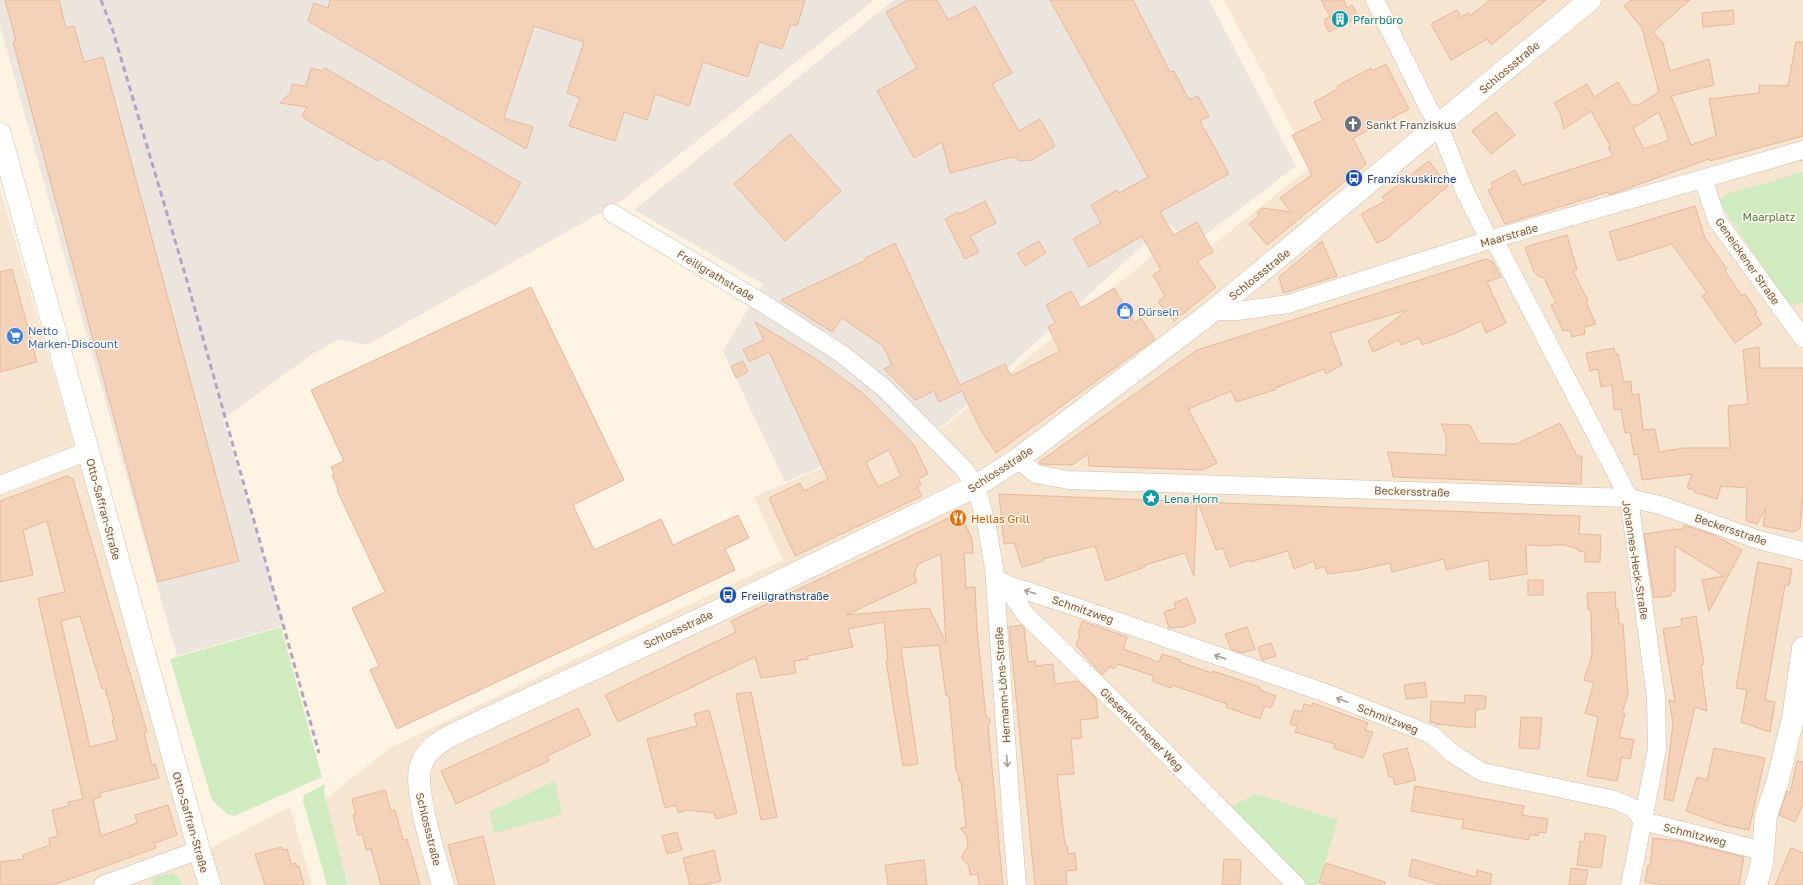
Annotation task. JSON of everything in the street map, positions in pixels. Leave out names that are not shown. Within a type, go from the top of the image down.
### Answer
[{"type":"street","name":"Johannes-Heck-Straße","points":[[1375,0],[1429,109],[1439,125],[1464,187],[1629,498],[1656,697],[1657,749],[1630,885]]},
{"type":"street","name":"Schlossstraße","points":[[443,885],[422,803],[418,778],[421,765],[427,754],[436,744],[454,734],[718,611],[976,486],[1018,459],[1213,311],[1590,0]]},
{"type":"street","name":"Otto-Saffran-Straße","points":[[0,134],[198,850],[210,885]]},
{"type":"street","name":"Maarstraße","points":[[1213,311],[1238,310],[1288,304],[1492,240],[1803,150]]},
{"type":"street","name":"Geneickener Straße","points":[[1703,180],[1717,220],[1803,338]]},
{"type":"street","name":"Freiligrathstraße","points":[[612,213],[764,304],[842,354],[884,388],[964,469],[976,486]]},
{"type":"street","points":[[0,485],[88,451]]},
{"type":"street","name":"Beckersstraße","points":[[1018,459],[1036,474],[1068,480],[1629,498],[1660,505],[1759,540],[1803,551]]},
{"type":"street","name":"Hermann-Löns-Straße","points":[[976,486],[987,527],[994,568],[1010,808],[1018,885]]},
{"type":"street","name":"Giesenkirchener Weg","points":[[994,568],[1026,614],[1296,885]]},
{"type":"street","name":"Schmitzweg","points":[[1005,584],[1323,692],[1432,735],[1452,753],[1482,772],[1615,800],[1633,808],[1643,821],[1763,851]]},
{"type":"street","points":[[1756,885],[1763,851],[1766,816],[1778,780],[1793,718],[1803,648]]},
{"type":"street","points":[[103,885],[198,850]]},
{"type":"shaded area","points":[[0,0],[874,0],[621,201],[367,345],[339,339],[314,353],[223,419],[284,625],[177,656],[0,26]]},
{"type":"shaded area","points":[[894,0],[1209,0],[1296,166],[1193,244],[1168,223],[943,426],[845,472],[823,466],[785,482],[723,351],[763,284],[634,210]]},
{"type":"shaded area","points":[[1224,0],[1803,0],[1803,885],[349,885],[324,800],[390,748],[783,560],[754,497],[822,468],[844,472],[945,426],[1175,237],[1194,260],[1312,166]]},
{"type":"shaded area","points":[[0,188],[193,857],[290,807],[312,885],[0,885]]},
{"type":"green space","name":"Maarplatz","points":[[1803,172],[1803,303],[1794,305],[1787,302],[1720,203],[1724,195]]},
{"type":"green space","points":[[281,627],[322,777],[234,816],[227,814],[212,800],[170,659]]},
{"type":"green space","points":[[555,781],[562,813],[551,818],[494,833],[489,812]]},
{"type":"green space","points":[[325,784],[324,793],[348,885],[327,885],[303,801],[304,795]]},
{"type":"green space","points":[[1256,794],[1338,820],[1318,885],[1308,885],[1231,807]]},
{"type":"green space","points":[[170,873],[178,876],[182,885],[152,885],[154,878]]},
{"type":"building","points":[[5,0],[59,0],[66,28],[74,26],[84,62],[103,57],[239,561],[158,582],[13,42],[16,41]]},
{"type":"building","points":[[330,0],[805,0],[797,26],[791,24],[782,49],[759,42],[748,77],[703,62],[689,106],[655,94],[647,120],[624,112],[615,141],[569,126],[580,98],[567,93],[584,42],[534,26],[504,118],[533,127],[526,149],[308,21],[314,3],[328,8]]},
{"type":"building","points":[[908,0],[937,0],[948,20],[975,6],[1012,73],[992,84],[1019,131],[1040,119],[1055,146],[1032,160],[1021,161],[1012,157],[950,173],[942,142],[914,158],[877,91],[917,68],[886,12]]},
{"type":"building","points":[[1050,0],[1133,0],[1170,72],[1174,71],[1189,100],[1198,96],[1209,116],[1200,121],[1229,174],[1160,212],[1174,235],[1197,222],[1213,252],[1197,261],[1216,287],[1174,321],[1158,302],[1165,296],[1153,275],[1161,270],[1142,236],[1089,267],[1073,239],[1101,223],[1091,205],[1117,190],[1119,193],[1148,177]]},
{"type":"building","name":"Pfarrbüro","points":[[1321,0],[1344,0],[1347,8],[1352,5],[1358,17],[1329,32],[1325,25],[1325,19],[1330,17]]},
{"type":"building","points":[[1490,0],[1546,0],[1491,45],[1487,39],[1451,60],[1431,24],[1457,10],[1461,17],[1468,13],[1470,16]]},
{"type":"building","points":[[1631,0],[1690,0],[1653,32],[1663,43],[1670,71],[1709,59],[1714,85],[1671,96],[1691,145],[1716,136],[1709,99],[1759,93],[1759,85],[1788,86],[1796,42],[1803,42],[1803,136],[1710,161],[1709,159],[1609,195],[1608,192],[1505,224],[1488,190],[1493,188],[1491,183],[1515,170],[1522,185],[1613,156],[1608,148],[1611,147],[1591,111],[1564,129],[1560,113],[1554,103],[1587,84],[1594,97],[1618,82],[1632,106],[1636,104],[1637,106],[1659,92],[1642,28],[1624,6]],"holes":[[[1659,112],[1669,140],[1644,149],[1633,128]]]},
{"type":"building","points":[[1733,10],[1734,24],[1703,27],[1702,13]]},
{"type":"building","points":[[1386,64],[1409,109],[1353,138],[1366,164],[1267,245],[1249,224],[1258,217],[1258,212],[1262,208],[1291,212],[1280,198],[1312,175],[1292,135],[1323,120],[1314,102],[1338,89],[1337,86],[1371,68],[1372,71]]},
{"type":"building","points":[[311,68],[322,71],[325,68],[521,183],[496,225],[381,158],[378,161],[305,119],[302,116],[307,107],[280,103],[291,92],[292,84],[306,86]]},
{"type":"building","points":[[1496,112],[1515,135],[1491,154],[1472,131]]},
{"type":"building","points":[[790,134],[841,191],[785,241],[734,184]]},
{"type":"building","points":[[1429,161],[1448,186],[1386,239],[1377,243],[1361,214],[1385,201],[1382,197]]},
{"type":"building","points":[[985,201],[996,223],[970,236],[979,252],[965,259],[945,219]]},
{"type":"building","points":[[1695,206],[1705,238],[1727,269],[1725,271],[1742,296],[1745,294],[1757,312],[1755,314],[1762,324],[1735,343],[1702,296],[1707,293],[1672,244],[1618,261],[1609,232]]},
{"type":"building","points":[[1567,235],[1577,270],[1573,271],[1588,301],[1586,302],[1596,324],[1584,327],[1585,334],[1572,337],[1570,330],[1563,331],[1551,305],[1556,303],[1544,278],[1538,276],[1533,270],[1525,247]]},
{"type":"building","points":[[1039,241],[1046,253],[1025,266],[1017,253]]},
{"type":"building","points":[[1322,241],[1337,276],[1283,293],[1279,277]]},
{"type":"building","points":[[895,243],[960,385],[1005,364],[1011,376],[1060,351],[1048,327],[1055,323],[1046,305],[1071,291],[1081,308],[1114,288],[1135,323],[1141,318],[1155,339],[996,453],[982,432],[962,391],[939,402],[934,391],[915,400],[884,369],[892,365],[883,346],[842,318],[832,332],[781,300],[866,260],[865,258]]},
{"type":"building","points":[[1486,259],[1493,262],[1501,277],[1487,282],[1506,323],[1486,333],[1481,321],[1456,333],[1422,345],[1419,338],[1401,345],[1399,340],[1373,352],[1368,341],[1407,310],[1330,333],[1342,365],[1326,374],[1324,369],[1275,388],[1275,390],[1236,402],[1231,391],[1188,409],[1217,463],[1202,470],[1089,466],[1088,454],[1072,465],[1040,464],[1039,462],[1197,350]]},
{"type":"building","name":"Netto Marken-Discount","points":[[12,269],[37,362],[0,372],[0,272]]},
{"type":"building","points":[[531,287],[624,480],[573,505],[594,550],[661,519],[673,545],[738,515],[749,538],[725,549],[735,570],[397,729],[370,670],[379,666],[352,608],[385,592],[337,490],[338,489],[332,475],[334,474],[331,467],[344,461],[311,390]]},
{"type":"building","points":[[755,322],[816,359],[864,394],[914,445],[928,474],[918,479],[921,485],[917,487],[922,496],[795,556],[769,498],[800,483],[804,491],[828,479],[769,352],[749,362],[743,349],[764,340]],"holes":[[[889,450],[901,476],[878,487],[866,462]]]},
{"type":"building","points":[[1759,347],[1760,368],[1803,368],[1803,495],[1800,528],[1794,532],[1763,526],[1766,508],[1757,524],[1746,521],[1747,488],[1721,486],[1717,499],[1694,492],[1695,490],[1687,488],[1692,474],[1642,480],[1638,454],[1634,455],[1630,432],[1625,433],[1621,409],[1614,410],[1612,385],[1601,387],[1598,369],[1590,371],[1586,353],[1614,348],[1615,354],[1618,354],[1624,382],[1631,381],[1632,395],[1639,394],[1643,430],[1655,429],[1659,452],[1684,448],[1730,448],[1728,406],[1748,404],[1743,350]]},
{"type":"building","points":[[743,361],[748,372],[736,378],[731,366]]},
{"type":"building","points":[[1560,423],[1577,456],[1582,456],[1581,484],[1393,477],[1387,452],[1446,455],[1446,435],[1441,424],[1470,425],[1479,443],[1516,444]]},
{"type":"building","points":[[67,476],[73,479],[147,732],[144,733],[152,765],[155,764],[159,778],[100,793],[101,797],[93,799],[101,836],[137,823],[135,815],[168,805],[177,835],[155,843],[156,848],[53,885],[0,885],[0,862],[24,859],[23,855],[50,845],[49,838],[58,836],[52,810],[69,806],[68,802],[83,799],[38,598],[65,592],[47,521],[23,530],[33,575],[0,582],[0,501]],"holes":[[[80,616],[102,689],[105,688],[114,720],[112,720],[117,740],[90,747],[61,621]]]},
{"type":"building","points":[[999,494],[1197,502],[1194,576],[1185,553],[1145,565],[1145,567],[1106,581],[1095,546],[1043,559],[1043,561],[1022,567],[1014,543],[1004,544]]},
{"type":"building","points":[[1198,502],[1580,516],[1579,534],[1601,535],[1600,562],[1585,562],[1585,552],[1578,551],[1578,549],[1564,545],[1526,545],[1527,574],[1490,580],[1488,560],[1446,570],[1444,559],[1392,572],[1390,563],[1359,570],[1327,574],[1325,566],[1316,569],[1314,561],[1294,569],[1288,551],[1250,562],[1250,560],[1230,567],[1223,548],[1216,550]]},
{"type":"building","points":[[955,515],[962,517],[972,539],[973,553],[964,553],[966,588],[975,587],[977,631],[986,716],[991,720],[988,725],[1003,885],[979,885],[978,874],[970,875],[969,866],[962,859],[962,856],[968,846],[967,837],[960,828],[966,827],[961,781],[959,781],[958,771],[956,771],[949,696],[946,696],[939,645],[901,648],[918,764],[903,766],[886,661],[888,661],[884,622],[848,629],[853,647],[808,656],[808,659],[794,661],[796,673],[761,678],[755,657],[618,722],[605,695],[736,632],[731,621]],"holes":[[[941,554],[946,643],[929,608],[846,615],[917,582],[914,575],[918,564]]]},
{"type":"building","points":[[1684,525],[1714,535],[1742,550],[1709,611],[1702,580],[1724,576],[1675,546],[1675,591],[1671,592],[1671,596],[1654,598],[1644,534],[1678,529],[1682,530]]},
{"type":"building","points":[[1758,562],[1792,569],[1789,586],[1785,585],[1765,700],[1775,702],[1770,732],[1741,722],[1747,690],[1736,688]]},
{"type":"building","points":[[1528,580],[1543,580],[1543,595],[1528,595]]},
{"type":"building","points":[[1615,592],[1619,624],[1623,624],[1628,695],[1622,713],[1625,714],[1619,737],[1634,740],[1630,759],[1622,757],[1617,781],[1587,776],[1598,717],[1585,713],[1594,683],[1584,680],[1592,655],[1591,610],[1588,610],[1587,593]]},
{"type":"building","points":[[1187,598],[1196,622],[1183,627],[1169,628],[1164,612],[1176,608],[1174,603]]},
{"type":"building","points":[[1696,616],[1704,664],[1701,665],[1707,711],[1695,707],[1673,801],[1664,799],[1673,723],[1669,700],[1675,702],[1663,629],[1682,626],[1681,619]]},
{"type":"building","points":[[1082,621],[1127,637],[1123,649],[1159,662],[1162,654],[1212,673],[1213,671],[1260,687],[1260,690],[1276,696],[1271,708],[1265,706],[1260,719],[1226,707],[1227,704],[1172,685],[1171,688],[1152,681],[1154,676],[1118,664],[1113,669],[1110,666],[1102,675],[1076,645],[1080,634],[1078,633]]},
{"type":"building","points":[[1022,625],[1024,628],[1028,662],[1035,661],[1036,666],[1053,664],[1055,684],[1078,681],[1096,698],[1098,718],[1080,720],[1082,738],[1071,739],[1074,774],[1057,775],[1065,845],[1067,845],[1068,854],[1075,853],[1077,870],[1066,871],[1067,885],[1035,885],[1009,627]]},
{"type":"building","points":[[1247,627],[1255,649],[1241,653],[1231,649],[1225,634]]},
{"type":"building","points":[[1271,643],[1276,656],[1262,660],[1258,647]]},
{"type":"building","points":[[1425,682],[1427,697],[1406,699],[1404,685]]},
{"type":"building","points":[[751,692],[777,817],[761,820],[736,694]]},
{"type":"building","points":[[1465,695],[1486,696],[1485,709],[1476,709],[1475,728],[1430,722],[1431,701],[1464,703]]},
{"type":"building","points":[[1313,703],[1368,723],[1365,730],[1373,732],[1363,758],[1334,748],[1335,744],[1295,732],[1297,726],[1290,724],[1294,710],[1302,712],[1304,704],[1312,706]]},
{"type":"building","points":[[578,708],[591,735],[547,756],[549,761],[456,804],[441,771]]},
{"type":"building","points":[[709,710],[737,813],[716,819],[714,813],[687,810],[678,813],[676,805],[665,808],[647,739],[697,726],[694,714]]},
{"type":"building","points":[[1521,717],[1542,718],[1539,749],[1519,748]]},
{"type":"building","points":[[1407,748],[1416,780],[1395,785],[1393,777],[1389,777],[1383,754]]},
{"type":"building","points":[[1714,748],[1765,758],[1749,830],[1725,825],[1686,811],[1697,777],[1707,780]]},
{"type":"building","points":[[1797,761],[1803,762],[1803,804],[1795,822],[1779,815],[1787,791],[1790,793]]},
{"type":"building","points":[[1415,786],[1524,806],[1522,815],[1548,819],[1546,833],[1539,832],[1538,836],[1530,834],[1529,840],[1462,828],[1464,820],[1411,811]]},
{"type":"building","points":[[385,790],[391,811],[395,810],[403,840],[407,839],[420,885],[381,885],[371,849],[366,850],[362,834],[358,835],[353,815],[356,814],[352,799]]},
{"type":"building","points":[[677,832],[682,850],[667,854],[662,836]]},
{"type":"building","points":[[1585,833],[1606,836],[1601,868],[1577,865],[1580,841],[1584,842]]},
{"type":"building","points":[[483,836],[495,885],[459,885],[448,845]]},
{"type":"building","points":[[1653,838],[1679,841],[1744,857],[1739,885],[1665,885],[1645,882],[1648,865],[1650,866]]},
{"type":"building","points":[[282,847],[283,850],[287,849],[291,864],[296,863],[296,866],[299,866],[304,885],[265,885],[255,854]]},
{"type":"building","points":[[1791,848],[1803,853],[1803,885],[1775,885]]},
{"type":"building","points":[[714,850],[721,881],[702,885],[690,885],[683,858]]},
{"type":"building","points":[[1224,859],[1241,860],[1240,885],[1222,885]]},
{"type":"building","points":[[1412,859],[1476,877],[1477,870],[1492,874],[1490,885],[1441,885],[1409,876]]},
{"type":"building","points":[[924,860],[927,885],[888,885],[885,865]]},
{"type":"building","points":[[1326,863],[1385,882],[1384,885],[1327,885],[1319,882]]},
{"type":"building","points":[[1571,868],[1588,870],[1585,885],[1569,885]]},
{"type":"railway","points":[[101,0],[112,28],[187,281],[319,753]]},
{"type":"place","name":"Pfarrbüro","points":[[1340,19]]},
{"type":"place","name":"Sankt Franziskus","points":[[1353,124]]},
{"type":"place","name":"Franziskuskirche","points":[[1354,178]]},
{"type":"place","name":"Dürseln","points":[[1125,311]]},
{"type":"place","name":"Netto Marken-Discount","points":[[15,336]]},
{"type":"place","name":"Lena Horn","points":[[1151,498]]},
{"type":"place","name":"Hellas Grill","points":[[958,518]]},
{"type":"place","name":"Freiligrathstraße","points":[[728,595]]}]
